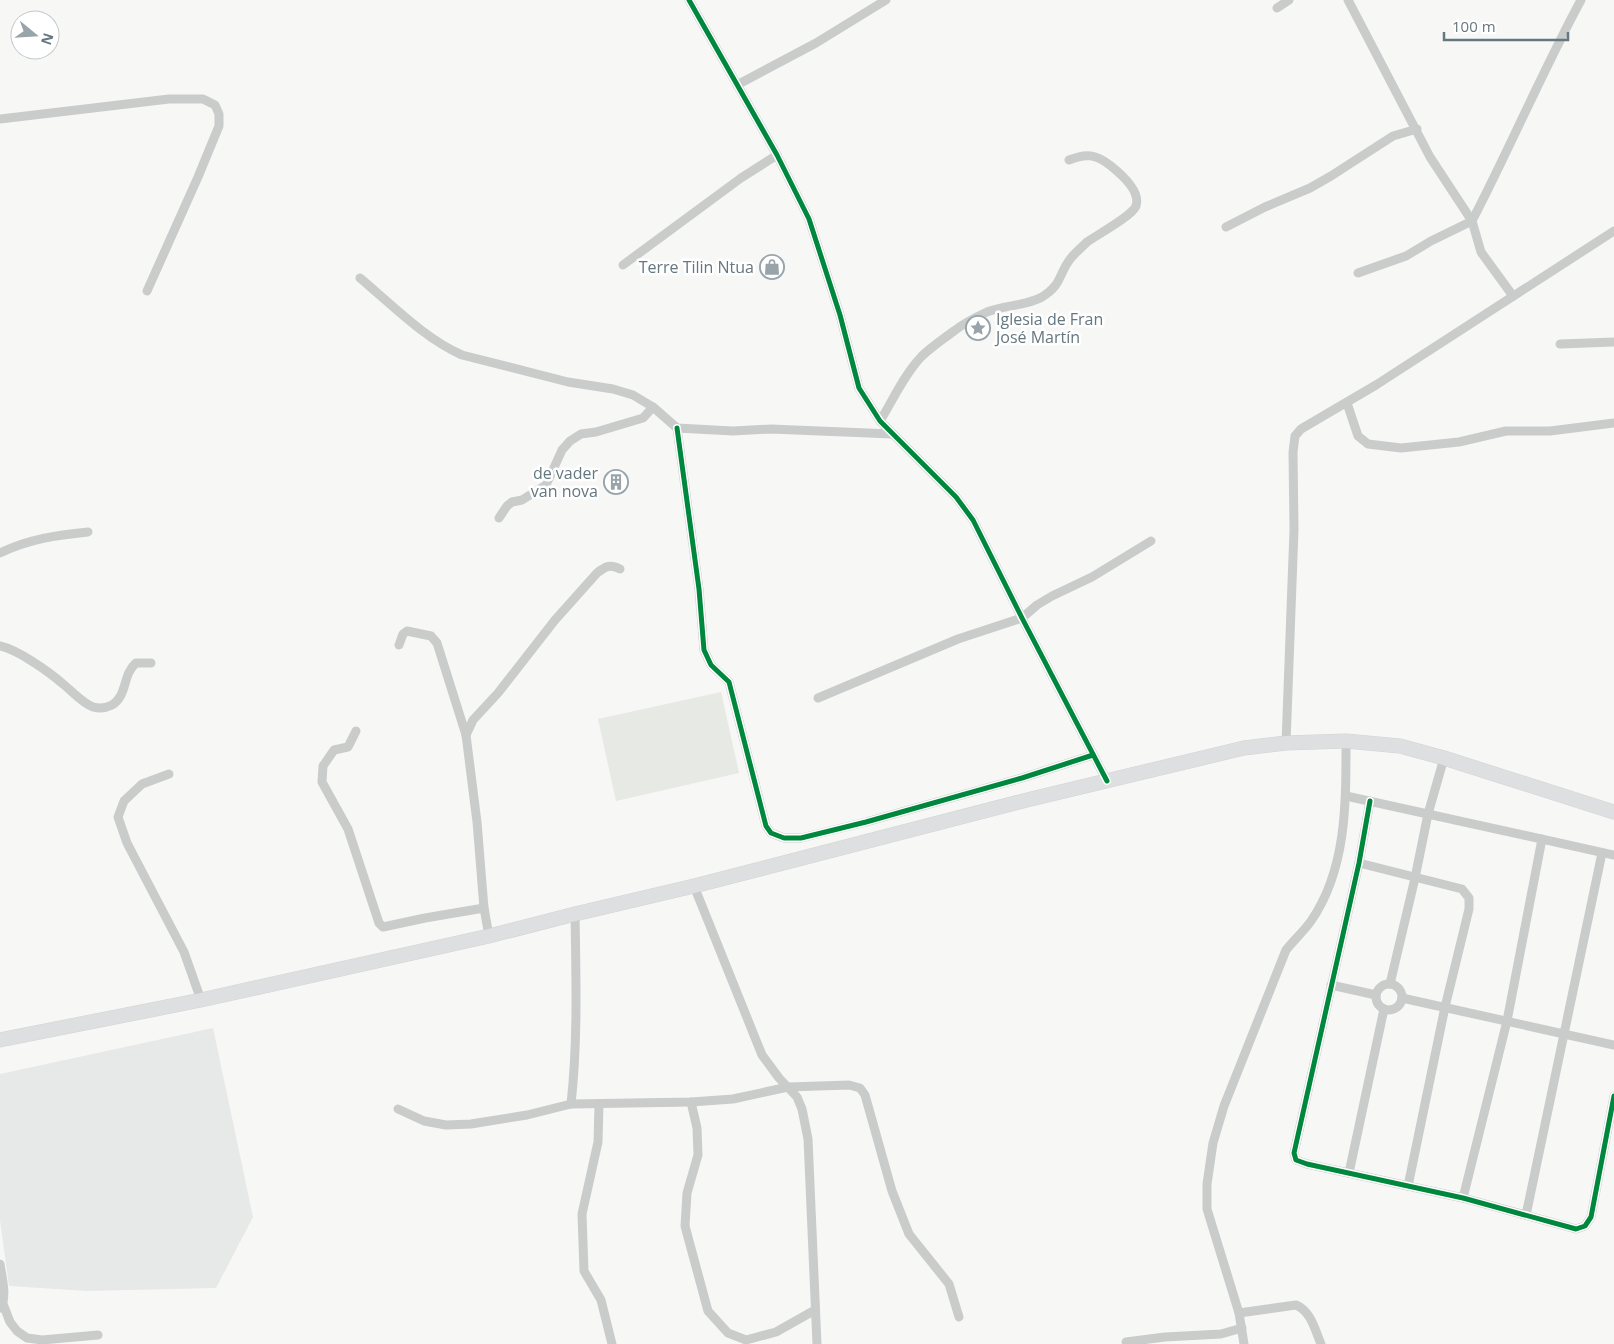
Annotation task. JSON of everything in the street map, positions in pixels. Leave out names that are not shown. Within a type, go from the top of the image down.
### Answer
[{"type":"main road","points":[[0,1040],[201,1000],[489,936],[1244,748],[1286,743],[1346,741],[1400,746],[1444,758],[1614,812]]},
{"type":"street","points":[[689,0],[777,155],[809,219],[840,315],[859,388],[880,421],[956,497],[973,520],[1107,781]]},
{"type":"street","points":[[737,84],[816,43],[886,0]]},
{"type":"street","points":[[1277,8],[1290,0]]},
{"type":"street","points":[[1348,0],[1430,156],[1472,221],[1482,252],[1513,296]]},
{"type":"street","points":[[1358,273],[1406,256],[1430,241],[1472,221],[1581,0]]},
{"type":"street","points":[[0,119],[169,99],[203,100],[215,105],[219,114],[219,126],[198,178],[147,291]]},
{"type":"street","points":[[1226,227],[1265,207],[1310,188],[1392,136],[1417,129]]},
{"type":"street","points":[[623,265],[741,178],[777,155]]},
{"type":"street","points":[[880,421],[907,375],[922,356],[955,330],[987,312],[1040,298],[1058,284],[1070,259],[1086,243],[1130,214],[1136,206],[1136,197],[1130,185],[1118,171],[1108,164],[1095,157],[1082,155],[1069,160]]},
{"type":"street","points":[[1286,743],[1294,530],[1294,436],[1306,426],[1347,403],[1614,231]]},
{"type":"street","points":[[360,278],[446,348],[462,355],[568,382],[613,389],[633,396],[653,407],[676,428],[733,431],[771,429],[892,434]]},
{"type":"street","points":[[1560,344],[1614,342]]},
{"type":"street","points":[[1347,403],[1358,436],[1368,444],[1401,448],[1459,442],[1506,432],[1550,431],[1614,423]]},
{"type":"street","points":[[499,518],[512,502],[522,500],[546,485],[562,450],[570,441],[582,434],[596,432],[643,418],[653,407]]},
{"type":"street","points":[[676,428],[699,589],[704,650],[711,665],[730,682],[766,826],[771,833],[784,838],[801,838],[866,822],[1022,778],[1093,755]]},
{"type":"street","points":[[0,553],[20,543],[88,532]]},
{"type":"street","points":[[818,698],[958,639],[1022,618],[1052,596],[1092,577],[1150,541]]},
{"type":"street","points":[[466,735],[473,720],[498,693],[555,620],[597,573],[605,566],[620,569]]},
{"type":"street","points":[[400,645],[403,634],[406,631],[431,636],[438,643],[466,735],[477,822],[484,908],[489,936]]},
{"type":"street","points":[[0,646],[18,653],[60,682],[80,699],[98,708],[104,708],[119,699],[124,689],[129,669],[136,663],[151,663]]},
{"type":"street","points":[[356,731],[348,747],[334,750],[323,766],[322,782],[348,829],[379,924],[383,927],[484,908]]},
{"type":"street","points":[[1244,1344],[1239,1313],[1207,1209],[1207,1184],[1213,1143],[1224,1106],[1286,950],[1311,922],[1326,894],[1337,861],[1344,822],[1346,796],[1346,741]]},
{"type":"street","points":[[1390,984],[1428,814],[1444,758]]},
{"type":"street","points":[[169,774],[142,784],[124,801],[118,817],[126,843],[184,952],[201,1000]]},
{"type":"street","points":[[1346,796],[1614,855]]},
{"type":"street","points":[[1370,801],[1359,863],[1294,1153],[1296,1160],[1463,1198],[1576,1229],[1585,1226],[1591,1217],[1614,1096]]},
{"type":"street","points":[[1463,1198],[1506,1021],[1542,839]]},
{"type":"street","points":[[1526,1215],[1602,853]]},
{"type":"street","points":[[1359,863],[1462,890],[1469,898],[1469,909],[1445,1007],[1408,1186]]},
{"type":"street","points":[[694,886],[762,1055],[779,1078],[797,1097],[802,1110],[808,1139],[817,1344]]},
{"type":"street","points":[[571,1104],[574,1081],[576,1000],[575,914]]},
{"type":"street","points":[[1394,984],[1400,990],[1402,998],[1395,1008],[1384,1009],[1378,1003],[1376,995],[1379,988],[1394,984]]},
{"type":"street","points":[[1331,985],[1376,995]]},
{"type":"street","points":[[1402,998],[1614,1045]]},
{"type":"street","points":[[1349,1173],[1384,1009]]},
{"type":"street","points":[[398,1109],[424,1121],[446,1125],[471,1124],[527,1115],[571,1104],[733,1100],[788,1087],[849,1085],[860,1088],[865,1095],[892,1191],[909,1234],[949,1284],[959,1317]]},
{"type":"street","points":[[691,1102],[697,1128],[698,1155],[687,1193],[685,1226],[708,1311],[728,1333],[746,1340],[776,1332],[815,1310]]},
{"type":"street","points":[[599,1104],[598,1142],[582,1214],[584,1271],[601,1300],[612,1344]]},
{"type":"street","points":[[0,1264],[4,1292],[2,1307],[17,1331],[27,1338],[42,1340],[98,1334]]},
{"type":"street","points":[[1239,1313],[1296,1305],[1304,1308],[1321,1344]]},
{"type":"street","points":[[1126,1342],[1165,1337],[1221,1334],[1242,1328]]},
{"type":"shaded area","points":[[721,692],[739,773],[616,801],[598,719]]},
{"type":"shaded area","points":[[213,1028],[253,1217],[216,1288],[87,1291],[9,1286],[0,1220],[0,1074]]},
{"type":"cycle path","points":[[689,0],[777,155],[809,219],[840,315],[859,388],[880,421],[956,497],[973,520],[1107,781]]},
{"type":"cycle path","points":[[677,428],[699,589],[704,650],[711,665],[729,682],[766,826],[771,833],[784,838],[801,838],[866,822],[1022,778],[1093,755]]},
{"type":"cycle path","points":[[1370,801],[1359,863],[1294,1153],[1296,1160],[1463,1198],[1576,1229],[1585,1226],[1591,1217],[1614,1096]]},
{"type":"place","name":"Terre Tilin Ntua","points":[[772,267]]},
{"type":"place","name":"Iglesia de Fran José Martín","points":[[978,328]]},
{"type":"place","name":"de vader van nova","points":[[616,482]]}]
